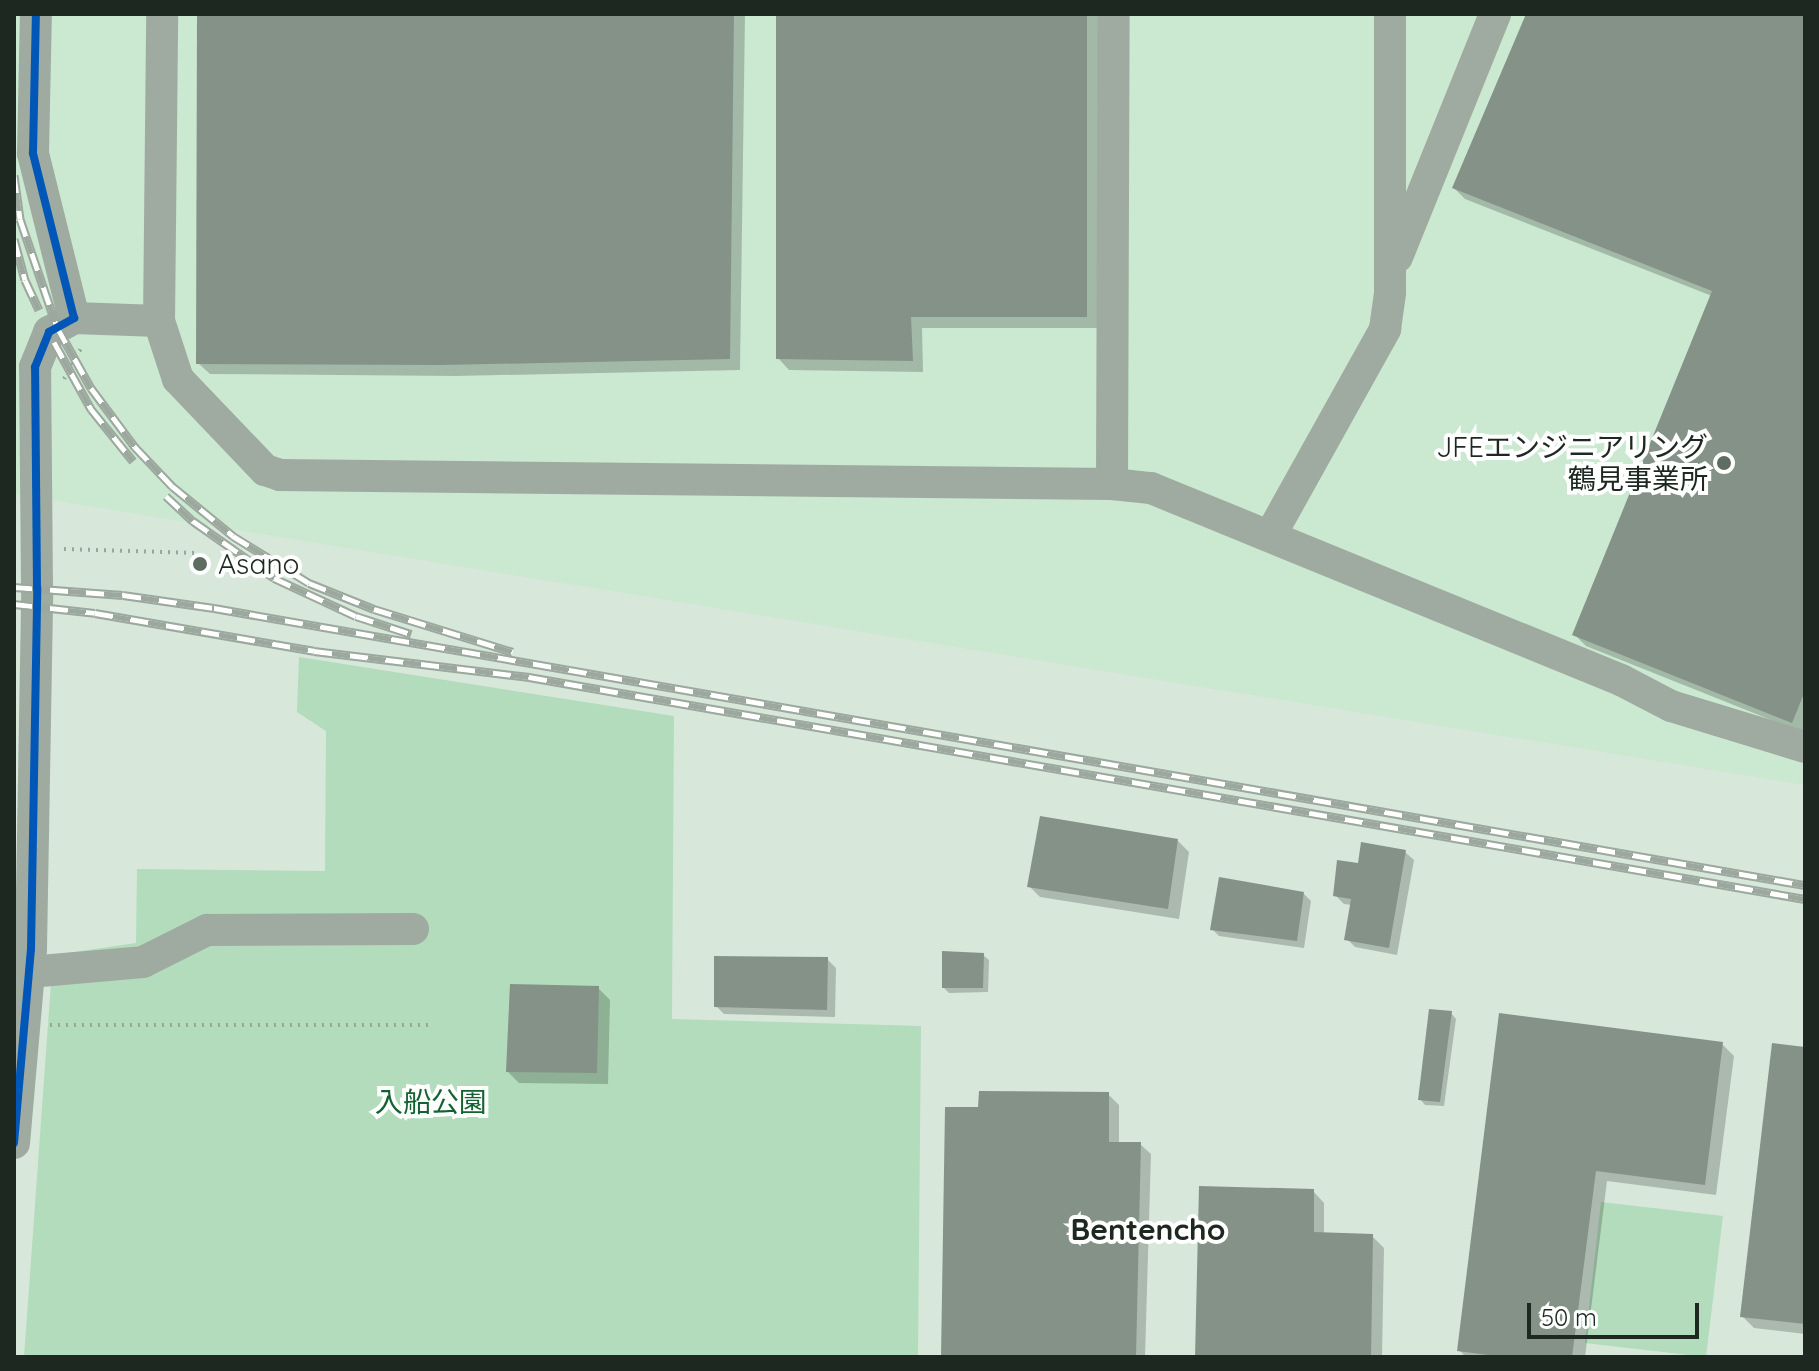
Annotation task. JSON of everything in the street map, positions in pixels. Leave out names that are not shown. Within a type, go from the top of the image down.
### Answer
[{"type":"street","points":[[36,14],[33,153],[74,318]]},
{"type":"street","points":[[162,14],[159,321],[178,379],[265,470],[280,475],[1112,484],[1151,488],[1621,680],[1671,706],[1805,747]]},
{"type":"street","points":[[1112,484],[1114,14]]},
{"type":"street","points":[[1270,536],[1385,329],[1390,275],[1390,14]]},
{"type":"street","points":[[1390,275],[1495,14]]},
{"type":"street","points":[[14,1143],[24,984],[37,588],[35,367],[49,332],[74,318],[159,321]]},
{"type":"street","points":[[24,984],[143,962],[207,930],[413,929]]},
{"type":"path","points":[[64,549],[197,553]]},
{"type":"path","points":[[43,1025],[429,1025]]},
{"type":"shaded area","points":[[14,14],[1805,14],[1805,785],[14,494]]},
{"type":"green space","name":"入船公園","points":[[299,657],[674,716],[672,1019],[921,1026],[918,1357],[24,1357],[53,955],[136,943],[137,869],[325,871],[326,731],[297,712]]},
{"type":"green space","points":[[1601,1202],[1723,1216],[1706,1357],[1585,1343]]},
{"type":"building","points":[[197,14],[734,14],[730,359],[443,365],[196,364]]},
{"type":"building","points":[[776,14],[1087,14],[1087,317],[911,317],[913,361],[776,359]]},
{"type":"building","name":"JFEエンジニアリング 鶴見事業所","points":[[1526,14],[1805,14],[1805,691],[1792,723],[1572,635],[1712,291],[1452,188]]},
{"type":"building","points":[[1040,816],[1178,839],[1168,909],[1027,887]]},
{"type":"building","points":[[1361,842],[1406,850],[1389,948],[1344,940],[1351,899],[1333,896],[1337,860],[1358,863]]},
{"type":"building","points":[[1219,877],[1304,892],[1297,941],[1210,930]]},
{"type":"building","points":[[942,951],[984,953],[983,988],[942,988]]},
{"type":"building","points":[[714,956],[828,957],[827,1010],[714,1007]]},
{"type":"building","points":[[510,984],[599,986],[597,1073],[506,1072]]},
{"type":"building","points":[[1429,1009],[1452,1011],[1440,1102],[1418,1100]]},
{"type":"building","points":[[1499,1013],[1723,1042],[1705,1185],[1596,1171],[1572,1357],[1504,1357],[1457,1351]]},
{"type":"building","points":[[1772,1043],[1805,1047],[1805,1324],[1740,1317]]},
{"type":"building","points":[[979,1091],[1109,1092],[1109,1142],[1141,1142],[1136,1357],[941,1357],[945,1107],[978,1107]]},
{"type":"building","points":[[1199,1186],[1314,1189],[1314,1232],[1373,1234],[1371,1357],[1195,1357]]},
{"type":"railway","points":[[14,175],[20,219],[57,327],[91,388],[135,447],[172,486],[233,536],[309,583],[374,609],[513,652]]},
{"type":"railway","points":[[14,239],[25,280],[39,310]]},
{"type":"railway","points":[[54,342],[91,409],[133,461]]},
{"type":"railway","points":[[166,496],[193,521],[274,578],[356,616],[411,634]]},
{"type":"railway","points":[[14,587],[123,595],[214,608],[1805,885]]},
{"type":"railway","points":[[14,604],[95,613],[314,651],[529,677],[1805,899]]},
{"type":"cycle path","points":[[14,1143],[31,949],[37,588],[35,367],[49,332],[74,318],[33,153],[36,14]]},
{"type":"place","name":"JFEエンジニアリング 鶴見事業所","points":[[1724,463]]},
{"type":"place","name":"Asano","points":[[200,564]]},
{"type":"district","name":"Bentencho","points":[[1148,1229]]}]
